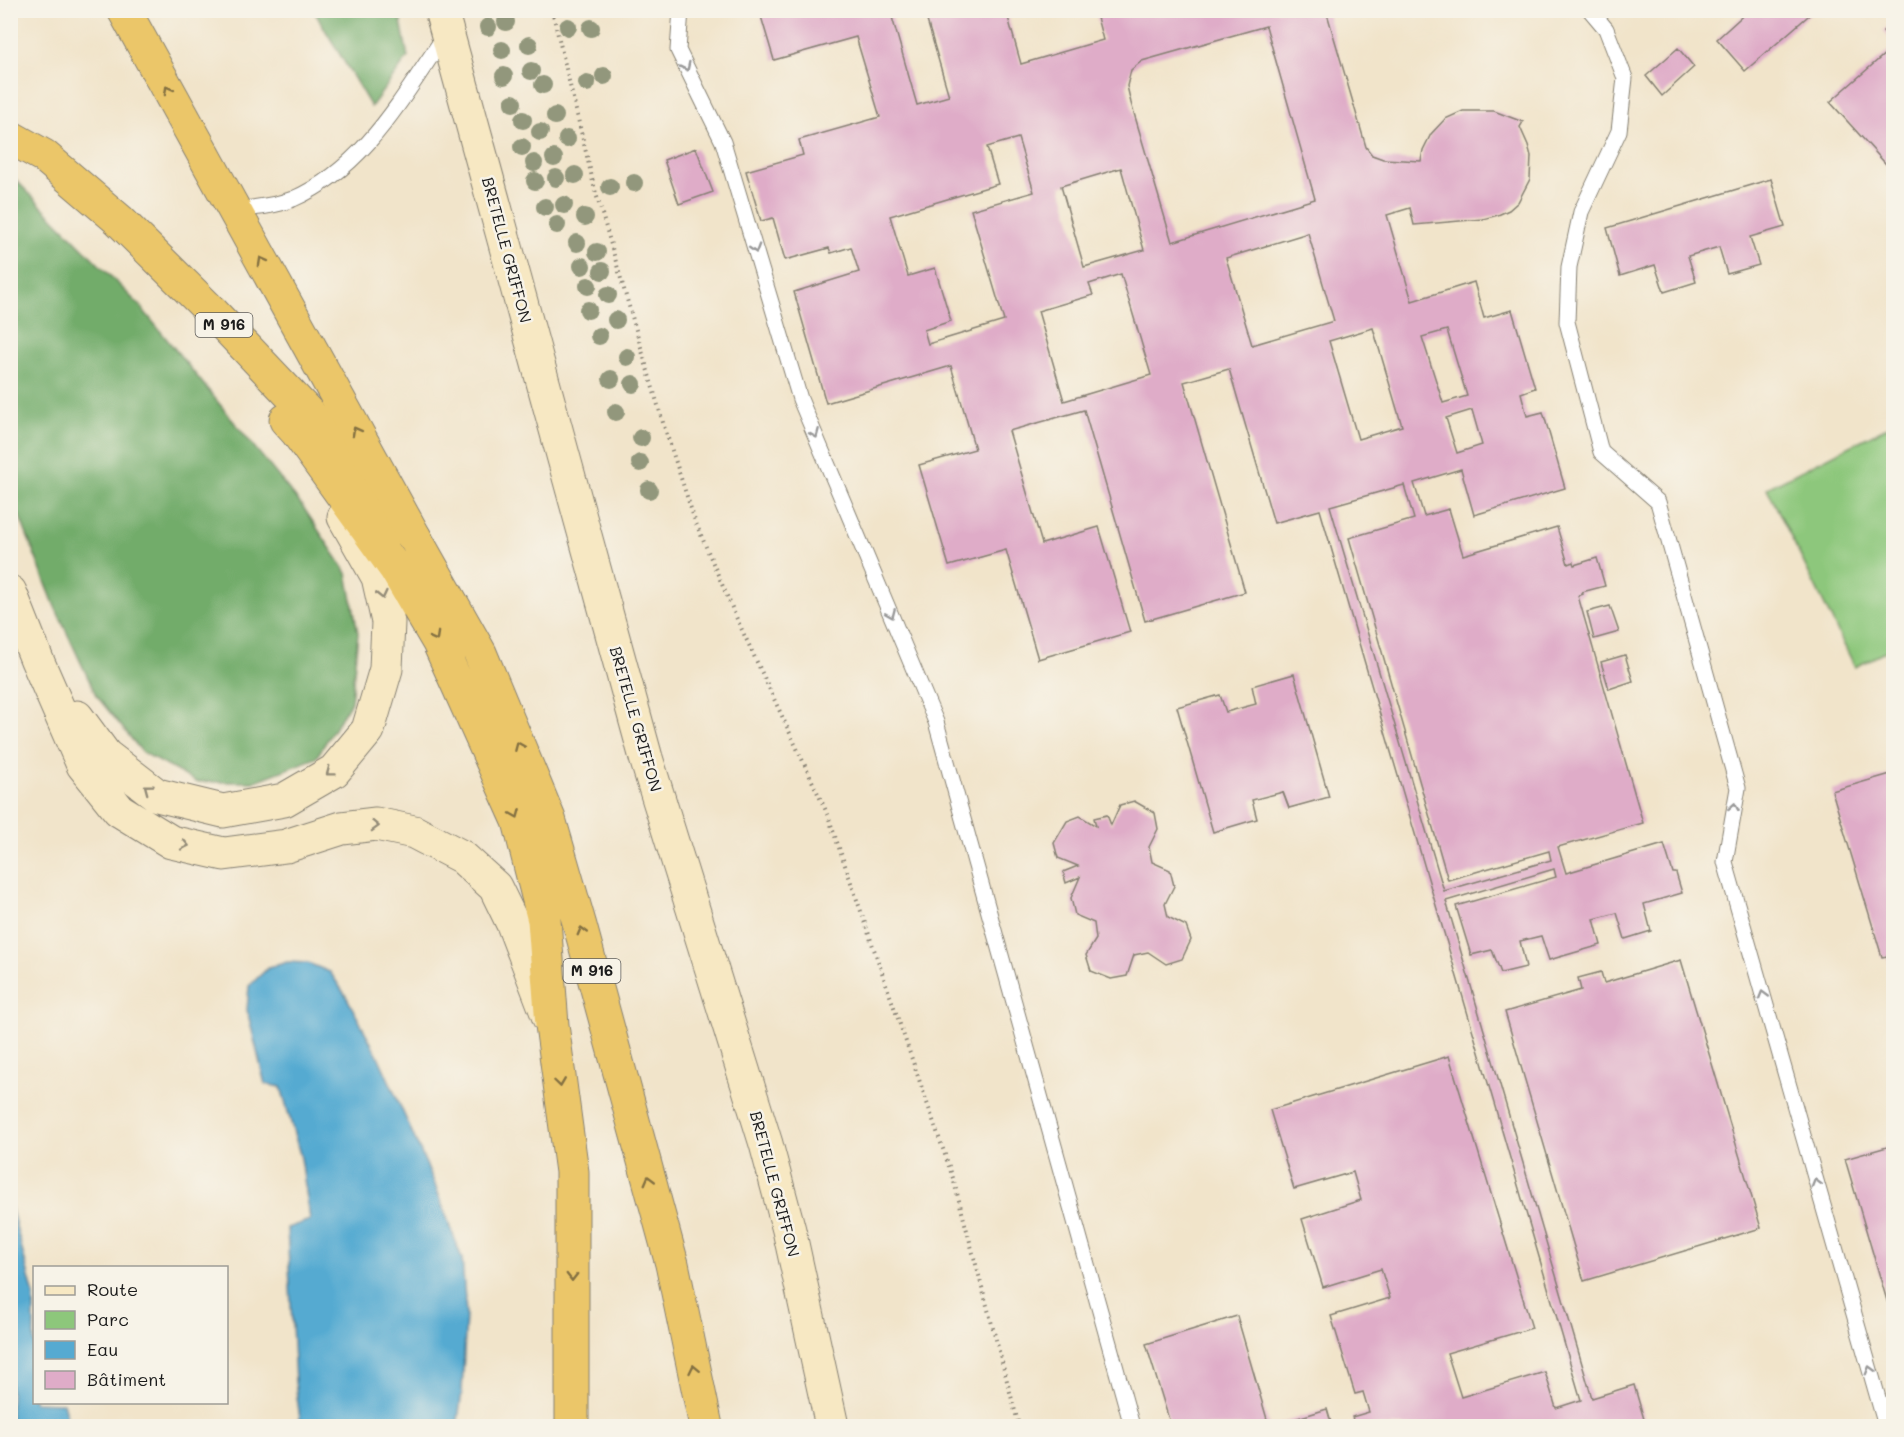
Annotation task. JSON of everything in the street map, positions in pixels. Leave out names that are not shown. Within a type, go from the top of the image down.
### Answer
[{"type":"highway","points":[[124,10],[415,538]]},
{"type":"highway","name":"M 916","points":[[10,137],[44,156],[119,220],[213,313],[310,415],[415,538],[480,653],[549,819],[672,1264],[706,1426]]},
{"type":"highway","name":"M 916","points":[[10,146],[139,261],[297,432],[395,568],[439,643],[519,821],[544,920],[552,1025],[572,1172],[573,1426]]},
{"type":"main road","name":"BRETELLE GRIFFON","points":[[444,21],[646,758],[766,1144],[789,1230],[832,1426]]},
{"type":"main road","points":[[37,660],[105,755],[157,795],[223,811],[284,800],[334,771],[368,730],[386,669],[388,622],[378,577],[297,432]]},
{"type":"main road","points":[[10,592],[83,765],[119,810],[171,842],[224,854],[286,846],[342,828],[376,824],[414,832],[462,857],[495,887],[513,924],[552,1025]]},
{"type":"lane","points":[[681,10],[678,50],[723,142],[800,399],[936,722],[1132,1426]]},
{"type":"lane","points":[[1590,10],[1606,29],[1625,78],[1619,131],[1581,212],[1569,267],[1567,322],[1601,452],[1658,502],[1738,789],[1725,862],[1886,1426]]},
{"type":"lane","points":[[235,210],[292,199],[341,171],[380,130],[444,21]]},
{"type":"path","points":[[552,10],[595,190],[667,437],[704,542],[736,617],[827,813],[953,1178],[1019,1426]]},
{"type":"green space","points":[[314,11],[399,11],[408,57],[371,107]]},
{"type":"green space","points":[[11,175],[140,306],[303,507],[347,573],[358,633],[351,702],[316,758],[253,782],[196,782],[142,752],[96,695],[55,607],[11,494]]},
{"type":"green space","points":[[1893,424],[1893,648],[1855,667],[1767,488]]},
{"type":"water","points":[[287,962],[308,963],[330,972],[346,996],[379,1058],[434,1182],[462,1259],[466,1314],[462,1392],[457,1426],[301,1426],[295,1382],[287,1228],[310,1220],[301,1158],[281,1087],[265,1084],[247,1010],[249,986],[268,968]]},
{"type":"water","points":[[10,1203],[33,1292],[33,1404],[63,1404],[69,1426],[11,1426]]},
{"type":"building","points":[[769,10],[890,10],[917,105],[949,96],[926,17],[947,10],[1006,10],[1021,64],[1103,40],[1095,10],[1326,10],[1366,147],[1372,155],[1383,159],[1421,161],[1423,150],[1431,134],[1445,119],[1463,111],[1494,111],[1523,122],[1520,127],[1531,156],[1530,179],[1518,202],[1509,210],[1483,219],[1414,225],[1410,208],[1387,215],[1412,301],[1474,282],[1484,318],[1512,310],[1535,388],[1521,393],[1527,416],[1543,412],[1565,488],[1474,515],[1461,469],[1414,483],[1424,516],[1449,509],[1463,555],[1557,527],[1568,564],[1573,562],[1574,565],[1597,558],[1605,586],[1582,592],[1583,594],[1578,596],[1643,823],[1558,847],[1566,873],[1664,844],[1682,893],[1644,904],[1651,931],[1625,939],[1617,913],[1594,919],[1601,945],[1549,960],[1541,936],[1520,941],[1526,967],[1501,973],[1492,950],[1471,955],[1456,906],[1556,877],[1554,869],[1446,901],[1592,1398],[1634,1385],[1646,1426],[1561,1426],[1560,1423],[1549,1426],[1355,1426],[1352,1417],[1369,1412],[1363,1392],[1355,1394],[1331,1316],[1390,1298],[1381,1269],[1323,1287],[1302,1219],[1361,1200],[1353,1172],[1294,1189],[1270,1110],[1449,1056],[1532,1328],[1447,1353],[1461,1397],[1545,1372],[1556,1408],[1581,1400],[1320,510],[1274,523],[1229,369],[1184,382],[1245,592],[1145,621],[1084,410],[1009,431],[1042,544],[1099,527],[1130,632],[1038,659],[1006,550],[949,566],[919,465],[975,449],[951,366],[826,403],[794,292],[859,272],[851,247],[831,253],[829,248],[785,260],[773,218],[761,221],[746,171],[803,155],[799,140],[880,117],[856,37],[774,60],[760,13]],"holes":[[[1266,26],[1315,199],[1172,242],[1131,103],[1127,86],[1131,70],[1142,61]],[[1018,138],[1034,192],[971,210],[1004,321],[928,344],[924,330],[951,321],[935,268],[908,276],[890,216],[998,184],[987,147]],[[1121,168],[1144,250],[1084,267],[1061,186]],[[1308,233],[1334,321],[1252,345],[1226,258]],[[1121,274],[1151,375],[1064,401],[1038,311],[1093,295],[1089,284]],[[1373,328],[1402,426],[1358,439],[1329,341]],[[1447,330],[1467,396],[1443,403],[1422,337]],[[1472,410],[1482,445],[1457,453],[1446,418]],[[1404,485],[1414,519],[1349,538],[1448,880],[1549,851],[1551,860],[1444,891],[1330,506]]]},
{"type":"building","points":[[1749,10],[1815,10],[1745,71],[1717,39]]},
{"type":"building","points":[[1894,21],[1894,43],[1883,31]]},
{"type":"building","points":[[1894,46],[1894,173],[1830,102]]},
{"type":"building","points":[[1678,48],[1694,67],[1662,96],[1646,76]]},
{"type":"building","points":[[696,148],[713,192],[679,204],[664,160]]},
{"type":"building","points":[[1771,179],[1785,227],[1750,237],[1759,265],[1727,274],[1719,247],[1688,256],[1696,282],[1664,292],[1655,265],[1620,276],[1607,228]]},
{"type":"building","points":[[1610,606],[1619,632],[1594,639],[1587,612]]},
{"type":"building","points":[[1625,655],[1633,681],[1609,689],[1601,662]]},
{"type":"building","points":[[1294,674],[1329,797],[1289,808],[1283,792],[1252,800],[1257,819],[1213,832],[1177,707],[1220,695],[1226,712],[1256,704],[1252,686]]},
{"type":"building","points":[[1894,773],[1893,976],[1887,956],[1882,957],[1832,791]]},
{"type":"building","points":[[1134,801],[1155,813],[1158,829],[1149,847],[1152,862],[1170,870],[1174,886],[1165,904],[1168,917],[1186,926],[1191,940],[1182,959],[1166,964],[1148,952],[1134,955],[1127,976],[1111,979],[1091,971],[1086,955],[1096,939],[1094,923],[1075,915],[1071,898],[1080,877],[1066,883],[1063,872],[1078,866],[1058,858],[1054,843],[1067,821],[1080,816],[1096,826],[1094,818],[1107,815],[1111,825],[1120,805]]},
{"type":"building","points":[[1681,960],[1761,1228],[1584,1281],[1505,1012],[1581,990],[1578,978],[1601,972],[1604,983]]},
{"type":"building","points":[[1894,1145],[1894,1321],[1893,1321],[1845,1159]]},
{"type":"building","points":[[1237,1316],[1269,1426],[1171,1426],[1146,1344]]},
{"type":"building","points":[[1327,1409],[1332,1426],[1272,1426]]}]
